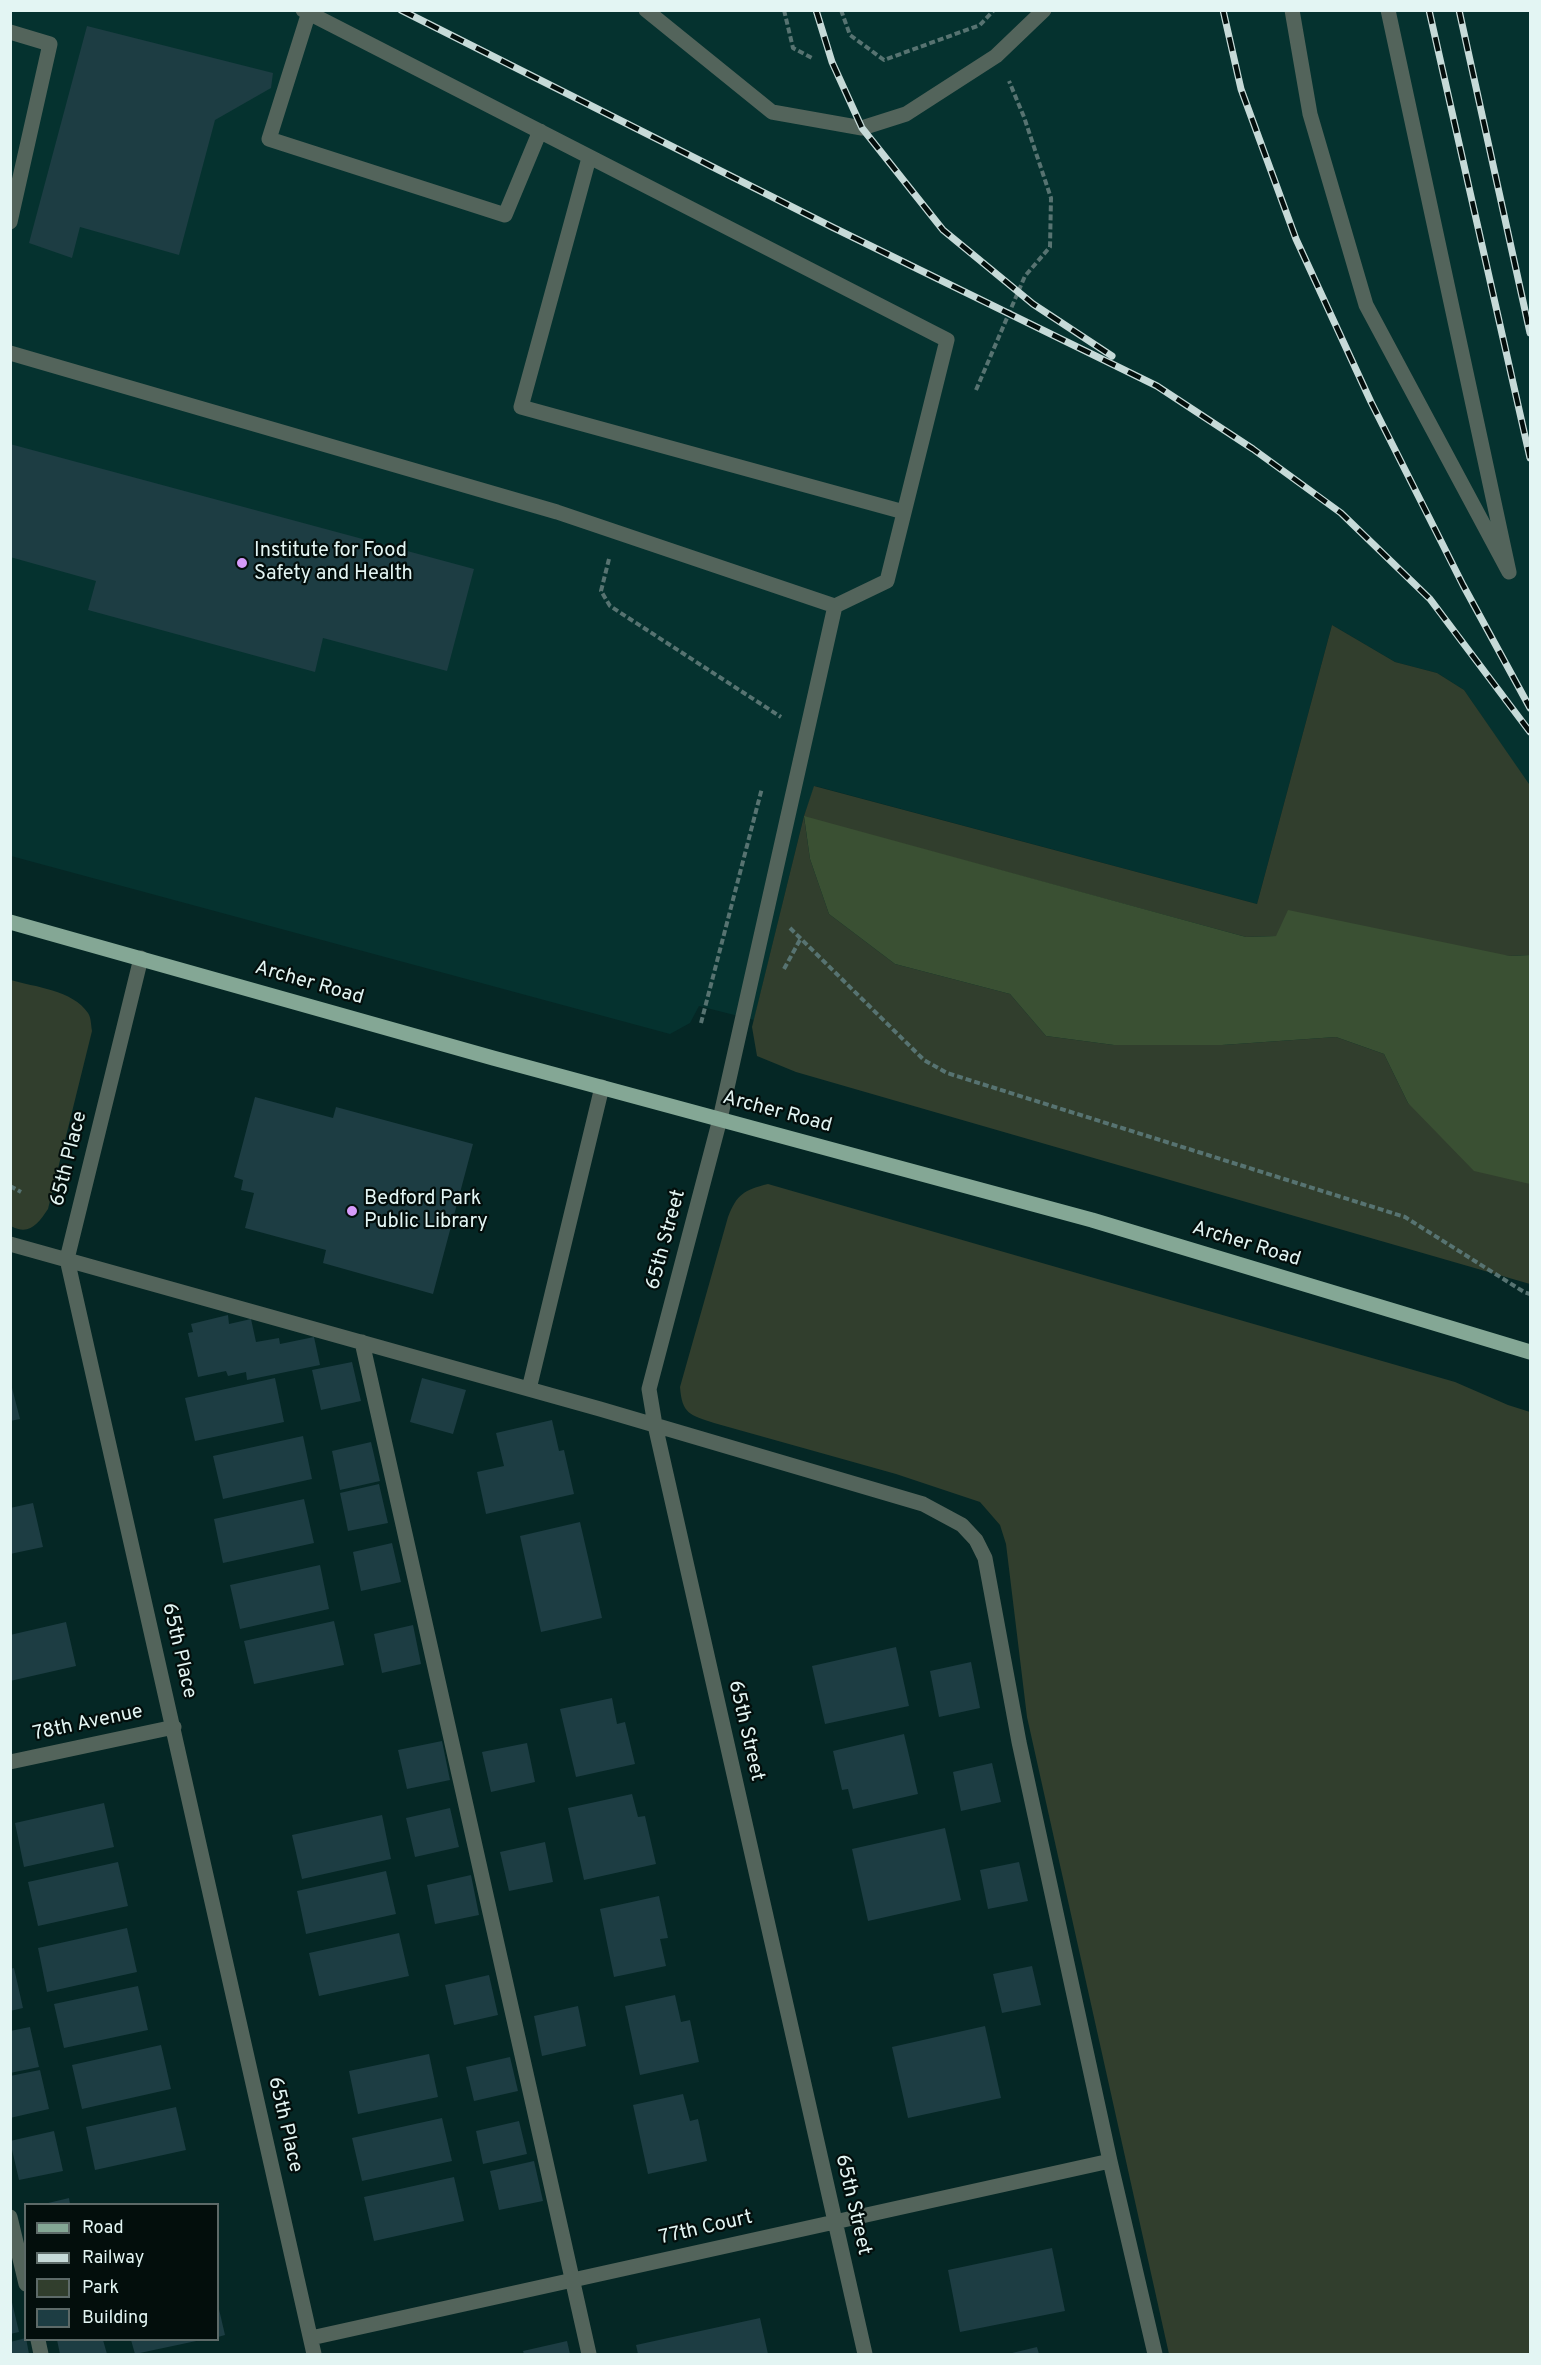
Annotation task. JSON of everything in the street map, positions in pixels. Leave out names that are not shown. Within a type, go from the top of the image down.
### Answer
[{"type":"main road","name":"Archer Road","points":[[10,922],[602,1087],[1092,1220],[1530,1352]]},
{"type":"street","points":[[646,10],[772,112],[862,128],[906,114],[996,56],[1044,10]]},
{"type":"street","points":[[1292,10],[1310,114],[1366,305],[1509,572],[1388,10]]},
{"type":"street","points":[[10,353],[556,512],[835,606],[887,581],[947,340],[589,158],[540,131],[306,11],[269,140],[505,215],[540,131]]},
{"type":"street","points":[[10,32],[50,44],[10,222]]},
{"type":"street","points":[[589,158],[521,408],[904,512]]},
{"type":"street","name":"65th Street","points":[[835,606],[720,1119],[649,1389],[655,1425],[865,2355]]},
{"type":"street","name":"65th Place","points":[[141,958],[67,1259],[314,2355]]},
{"type":"street","points":[[529,1389],[602,1087]]},
{"type":"street","points":[[10,1244],[529,1389],[923,1504],[962,1525],[976,1540],[985,1558],[1019,1742],[1110,2161],[1155,2355]]},
{"type":"street","points":[[362,1342],[589,2355]]},
{"type":"street","name":"78th Avenue","points":[[10,1762],[174,1727]]},
{"type":"street","name":"77th Court","points":[[311,2338],[1110,2161]]},
{"type":"street","points":[[10,2217],[24,2276]]},
{"type":"path","points":[[784,10],[793,48],[814,59]]},
{"type":"path","points":[[842,10],[850,35],[884,60],[980,25],[994,10]]},
{"type":"path","points":[[976,390],[1025,276],[1050,247],[1051,198],[1012,86],[980,25]]},
{"type":"path","points":[[610,556],[601,591],[610,606],[782,716],[778,727]]},
{"type":"path","points":[[700,1023],[764,784]]},
{"type":"path","points":[[767,908],[779,917],[924,1060],[947,1073],[1405,1217],[1530,1294]]},
{"type":"path","points":[[10,1186],[21,1192]]},
{"type":"shaded area","points":[[10,11],[1530,11],[1530,787],[1464,690],[1437,673],[1395,662],[1332,625],[1257,904],[815,786],[804,816],[754,1020],[699,1006],[690,1023],[670,1034],[11,856]]},
{"type":"shaded area","points":[[804,816],[1246,937],[1276,936],[1288,910],[1510,956],[1530,955],[1530,1184],[1474,1171],[1408,1103],[1384,1054],[1336,1037],[1222,1045],[1114,1045],[1046,1036],[1010,994],[895,964],[829,914],[810,859]]},
{"type":"green space","points":[[1332,625],[1395,662],[1437,673],[1464,690],[1529,784],[1530,955],[1510,956],[1276,936],[1246,937],[804,817],[810,859],[829,914],[895,964],[1010,994],[1046,1036],[1114,1045],[1222,1045],[1336,1037],[1384,1054],[1408,1103],[1530,1184],[1530,1284],[796,1072],[757,1056],[752,1027],[804,816],[814,786],[1257,904]]},
{"type":"green space","points":[[11,980],[52,990],[73,999],[88,1013],[92,1031],[48,1209],[37,1224],[23,1230],[11,1226]]},
{"type":"green space","points":[[768,1184],[1455,1382],[1530,1412],[1530,2354],[1169,2354],[1027,1717],[1006,1544],[1000,1525],[980,1502],[896,1474],[706,1420],[693,1415],[683,1403],[680,1387],[728,1217],[742,1194]]},
{"type":"building","points":[[87,26],[273,73],[271,88],[215,120],[179,255],[80,227],[72,258],[29,243]]},
{"type":"building","name":"Institute for Food Safety and Health","points":[[10,444],[474,569],[447,671],[323,638],[315,672],[88,610],[96,581],[10,557]]},
{"type":"building","name":"Bedford Park Public Library","points":[[255,1097],[333,1118],[336,1107],[473,1144],[433,1294],[323,1263],[326,1250],[245,1228],[254,1193],[241,1190],[243,1180],[234,1177]]},
{"type":"building","points":[[228,1315],[229,1324],[251,1319],[256,1342],[279,1338],[280,1344],[314,1337],[320,1365],[247,1380],[246,1372],[228,1376],[226,1371],[198,1377],[188,1333],[193,1332],[191,1324]]},
{"type":"building","points":[[352,1362],[361,1401],[321,1410],[312,1370]]},
{"type":"building","points":[[275,1378],[284,1422],[195,1441],[185,1398]]},
{"type":"building","points":[[422,1378],[466,1390],[453,1434],[410,1422]]},
{"type":"building","points":[[10,1380],[20,1419],[10,1421]]},
{"type":"building","points":[[552,1420],[559,1451],[564,1450],[574,1494],[486,1514],[477,1472],[504,1466],[496,1433]]},
{"type":"building","points":[[303,1436],[312,1479],[223,1499],[213,1456]]},
{"type":"building","points":[[371,1442],[380,1481],[340,1490],[332,1451]]},
{"type":"building","points":[[379,1484],[388,1523],[348,1531],[340,1493]]},
{"type":"building","points":[[304,1499],[314,1543],[223,1563],[214,1519]]},
{"type":"building","points":[[33,1503],[43,1547],[10,1554],[10,1508]]},
{"type":"building","points":[[580,1522],[602,1618],[541,1632],[520,1536]]},
{"type":"building","points":[[392,1543],[401,1582],[361,1591],[353,1552]]},
{"type":"building","points":[[320,1565],[329,1609],[240,1629],[230,1585]]},
{"type":"building","points":[[334,1621],[344,1665],[254,1684],[244,1641]]},
{"type":"building","points":[[66,1622],[76,1666],[10,1681],[10,1635]]},
{"type":"building","points":[[413,1625],[421,1664],[382,1673],[374,1634]]},
{"type":"building","points":[[896,1647],[909,1706],[825,1724],[812,1666]]},
{"type":"building","points":[[971,1662],[980,1708],[939,1717],[930,1671]]},
{"type":"building","points":[[612,1698],[617,1724],[625,1722],[635,1764],[576,1777],[560,1709]]},
{"type":"building","points":[[904,1734],[918,1794],[853,1809],[848,1789],[842,1790],[833,1751]]},
{"type":"building","points":[[442,1741],[450,1780],[407,1789],[398,1750]]},
{"type":"building","points":[[527,1743],[535,1782],[491,1792],[482,1752]]},
{"type":"building","points":[[992,1763],[1001,1802],[961,1811],[953,1772]]},
{"type":"building","points":[[632,1794],[638,1817],[645,1816],[656,1864],[584,1880],[568,1808]]},
{"type":"building","points":[[104,1803],[114,1847],[24,1867],[15,1823]]},
{"type":"building","points":[[450,1808],[459,1847],[415,1857],[406,1818]]},
{"type":"building","points":[[382,1815],[391,1859],[302,1879],[292,1835]]},
{"type":"building","points":[[945,1828],[961,1900],[868,1921],[852,1849]]},
{"type":"building","points":[[545,1842],[553,1882],[509,1891],[500,1852]]},
{"type":"building","points":[[118,1862],[128,1906],[38,1926],[28,1882]]},
{"type":"building","points":[[1019,1862],[1028,1901],[988,1909],[980,1870]]},
{"type":"building","points":[[386,1871],[396,1914],[306,1934],[297,1891]]},
{"type":"building","points":[[471,1875],[479,1915],[435,1924],[427,1885]]},
{"type":"building","points":[[659,1896],[668,1938],[660,1939],[666,1966],[614,1977],[600,1909]]},
{"type":"building","points":[[127,1928],[137,1972],[47,1992],[38,1948]]},
{"type":"building","points":[[399,1933],[409,1976],[319,1996],[309,1953]]},
{"type":"building","points":[[1032,1966],[1041,2005],[1002,2013],[993,1974]]},
{"type":"building","points":[[14,1968],[23,2008],[10,2011],[10,1969]]},
{"type":"building","points":[[489,1975],[498,2015],[454,2025],[445,1985]]},
{"type":"building","points":[[138,1986],[148,2030],[64,2048],[54,2004]]},
{"type":"building","points":[[675,1995],[681,2022],[690,2020],[699,2062],[640,2075],[625,2006]]},
{"type":"building","points":[[578,2006],[586,2046],[542,2056],[534,2016]]},
{"type":"building","points":[[985,2026],[1001,2098],[908,2118],[892,2047]]},
{"type":"building","points":[[30,2027],[39,2067],[10,2073],[10,2031]]},
{"type":"building","points":[[161,2045],[171,2089],[82,2109],[72,2065]]},
{"type":"building","points":[[429,2054],[438,2097],[358,2114],[349,2071]]},
{"type":"building","points":[[510,2057],[518,2091],[474,2101],[466,2067]]},
{"type":"building","points":[[40,2070],[49,2109],[10,2118],[10,2076]]},
{"type":"building","points":[[683,2094],[690,2121],[698,2119],[707,2161],[648,2174],[633,2105]]},
{"type":"building","points":[[176,2107],[186,2150],[95,2170],[86,2127]]},
{"type":"building","points":[[442,2118],[452,2161],[362,2181],[352,2138]]},
{"type":"building","points":[[519,2121],[527,2154],[483,2164],[476,2131]]},
{"type":"building","points":[[54,2131],[63,2171],[19,2180],[10,2141]]},
{"type":"building","points":[[534,2161],[543,2201],[499,2210],[490,2171]]},
{"type":"building","points":[[454,2177],[464,2221],[374,2241],[364,2197]]},
{"type":"building","points":[[69,2198],[70,2203],[48,2203]]},
{"type":"building","points":[[1052,2248],[1065,2311],[960,2332],[948,2270]]},
{"type":"building","points":[[10,2299],[19,2332],[10,2334]]},
{"type":"building","points":[[219,2309],[225,2335],[219,2337]]},
{"type":"building","points":[[760,2318],[768,2354],[638,2354],[636,2345]]},
{"type":"building","points":[[24,2338],[29,2354],[10,2354],[10,2342]]},
{"type":"building","points":[[57,2341],[103,2341],[107,2354],[60,2354]]},
{"type":"building","points":[[131,2341],[196,2341],[135,2354]]},
{"type":"building","points":[[567,2341],[570,2354],[524,2354],[523,2351]]},
{"type":"building","points":[[1037,2347],[1039,2354],[1008,2354]]},
{"type":"railway","points":[[401,10],[832,227],[1157,386],[1253,449],[1341,513],[1430,599],[1530,732]]},
{"type":"railway","points":[[816,10],[832,62],[862,128],[943,230],[1033,304],[1112,356]]},
{"type":"railway","points":[[1223,10],[1241,89],[1296,239],[1371,402],[1463,585],[1530,708]]},
{"type":"railway","points":[[1429,10],[1530,458]]},
{"type":"railway","points":[[1459,10],[1530,333]]},
{"type":"place","name":"Institute for Food Safety and Health","points":[[242,563]]},
{"type":"place","name":"Bedford Park Public Library","points":[[352,1211]]}]
